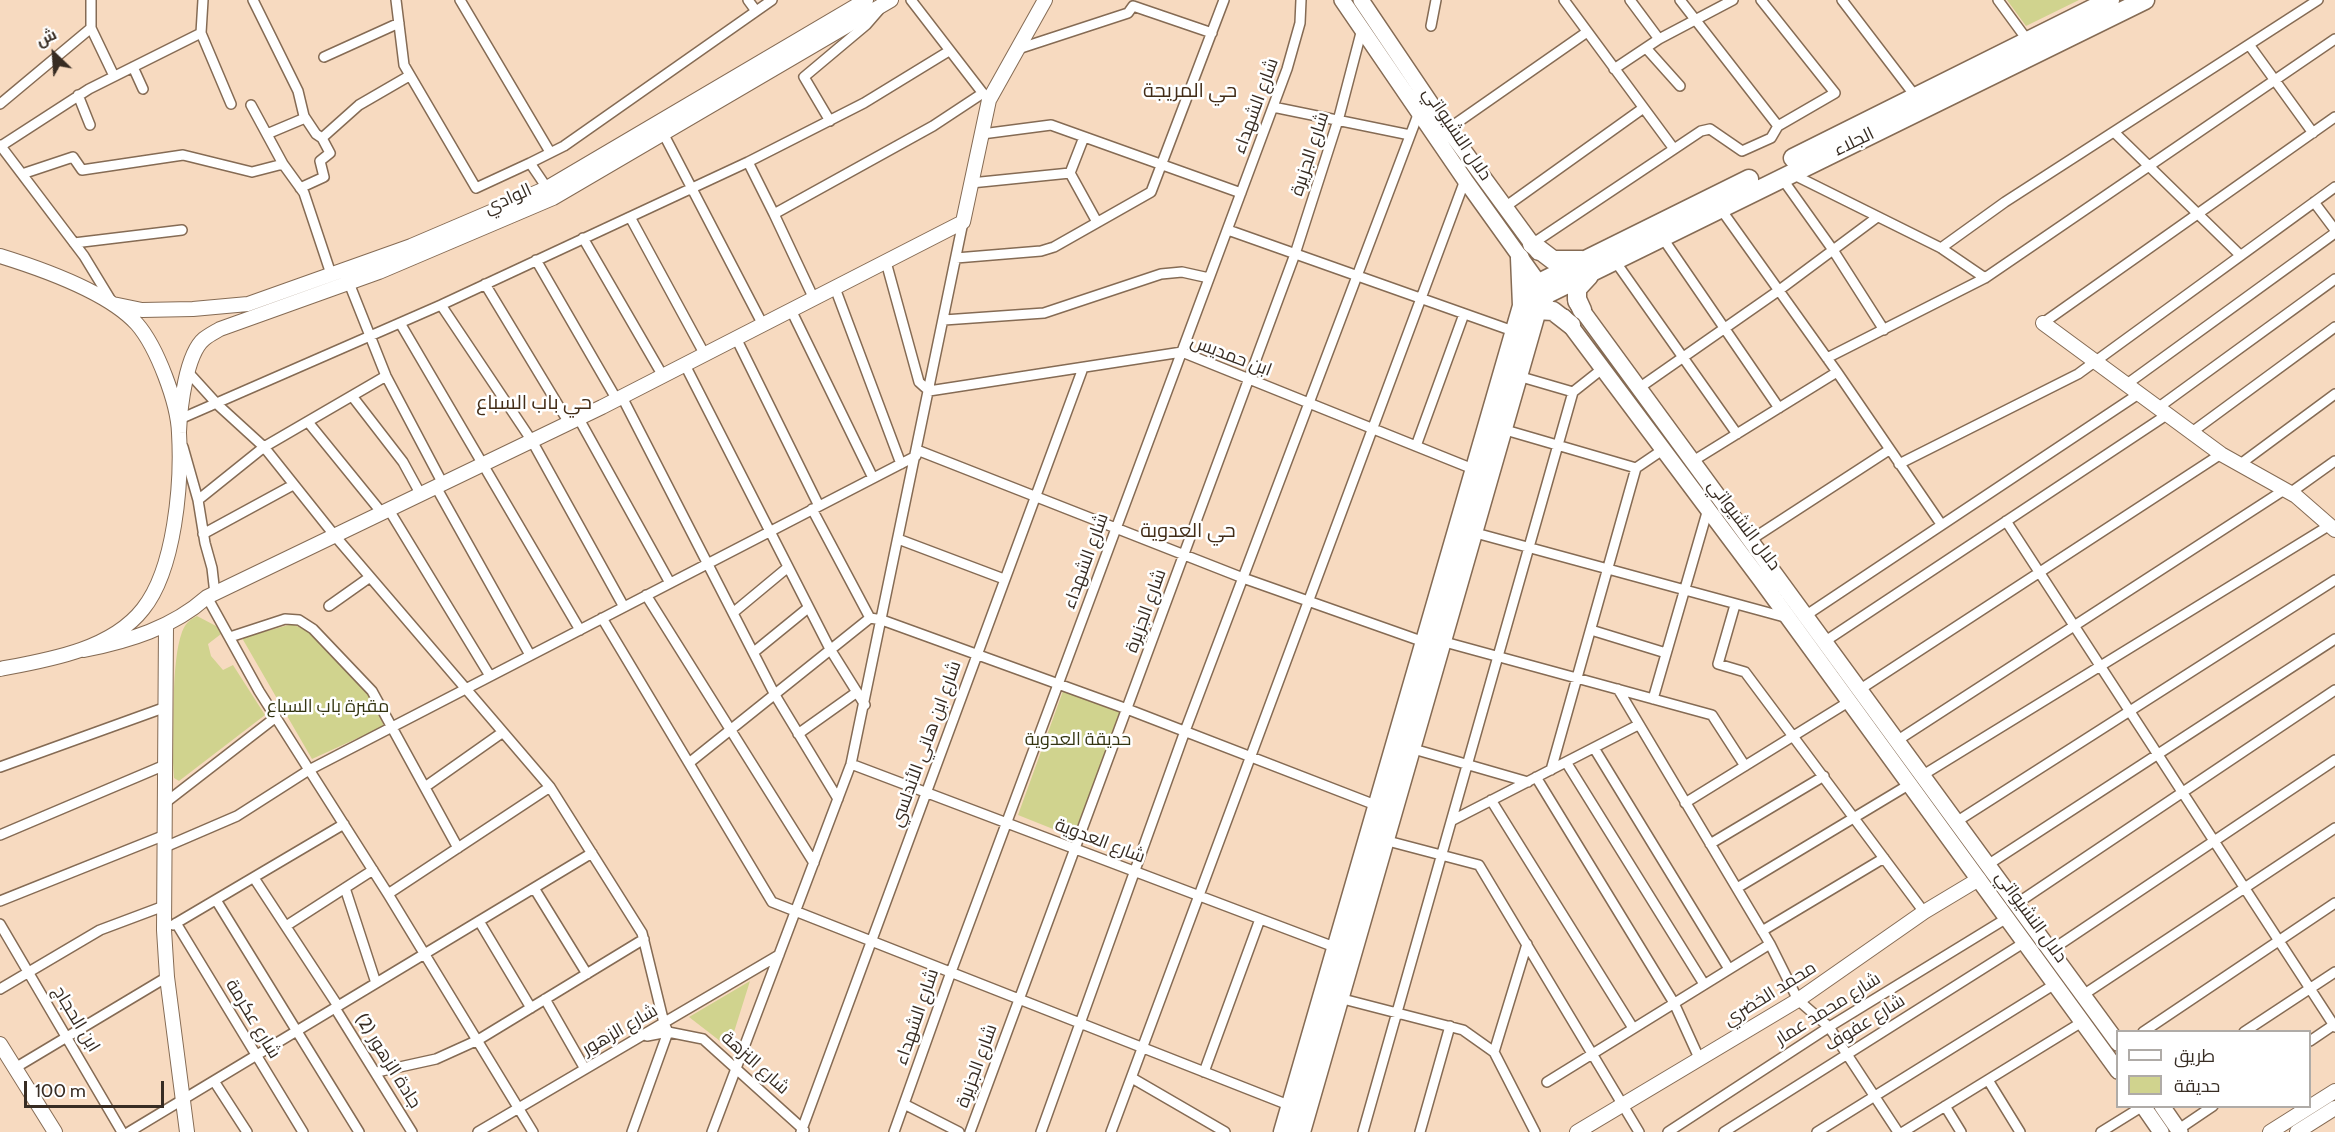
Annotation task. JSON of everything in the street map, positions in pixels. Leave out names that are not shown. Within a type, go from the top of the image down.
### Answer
[{"type":"highway","name":"الجلاء","points":[[1543,289],[2110,0]]},
{"type":"highway","name":"الجلاء","points":[[1592,265],[1615,261],[2145,0]]},
{"type":"highway","points":[[1532,244],[1553,260],[1592,265],[1577,288],[1577,299],[1582,310]]},
{"type":"highway","points":[[1283,1132],[1378,806],[1472,532],[1518,376],[1529,308],[1520,258]]},
{"type":"highway","points":[[1301,1132],[1410,748],[1473,469],[1513,331],[1543,289]]},
{"type":"highway","points":[[1529,308],[1553,311],[1571,325]]},
{"type":"main road","name":"الوادي","points":[[113,304],[152,310],[248,304],[411,246],[547,188],[866,0]]},
{"type":"main road","points":[[0,669],[126,641],[166,625],[193,610],[211,596],[619,399],[963,222],[982,134],[986,96],[1018,49],[1046,0]]},
{"type":"main road","name":"دلال النشيواتي","points":[[1342,0],[1465,180],[1602,369],[1708,509],[1797,617],[1824,642],[1854,696],[1898,740],[1916,779],[1956,822],[1985,872],[2007,918],[2116,1068]]},
{"type":"main road","name":"دلال النشيواتي","points":[[1361,0],[1448,129],[1693,461],[1749,541],[1797,617],[1854,696],[1985,872],[2016,904],[2116,1040]]},
{"type":"main road","name":"الوادي","points":[[179,426],[188,372],[197,348],[204,339],[220,329],[349,283],[464,238],[553,198],[889,1]]},
{"type":"main road","points":[[0,256],[68,282],[113,304],[137,324],[149,340],[165,377],[179,426],[177,497],[166,559],[156,585],[143,609],[126,625],[84,650]]},
{"type":"main road","points":[[2043,323],[2221,454],[2287,492],[2332,528]]},
{"type":"main road","points":[[166,625],[164,906],[170,927],[167,977],[187,1132]]},
{"type":"main road","name":"محمد الخضري","points":[[1576,1132],[1798,1000],[1985,872]]},
{"type":"main road","points":[[0,1044],[55,1132]]},
{"type":"main road","points":[[2311,1106],[2335,1090]]},
{"type":"main road","points":[[2144,1108],[2161,1132]]},
{"type":"main road","points":[[2163,1108],[2179,1131]]},
{"type":"main road","points":[[2270,1132],[2307,1108]]},
{"type":"main road","points":[[2297,1132],[2335,1108]]},
{"type":"street","points":[[91,0],[91,28],[114,76]]},
{"type":"street","points":[[203,0],[201,33],[231,104]]},
{"type":"street","points":[[253,0],[298,91],[305,118],[316,134],[322,138],[330,153],[320,161],[324,177],[300,188]]},
{"type":"street","points":[[396,0],[404,65],[476,188],[564,146],[772,0]]},
{"type":"street","points":[[460,0],[550,152]]},
{"type":"street","points":[[748,0],[756,11]]},
{"type":"street","points":[[774,214],[986,96],[911,0]]},
{"type":"street","points":[[956,258],[1041,251],[1054,247],[1150,192],[1163,165],[1224,0]]},
{"type":"street","name":"شارع الشهداء","points":[[894,1132],[1006,823],[1273,107],[1300,23],[1301,0]]},
{"type":"street","points":[[1431,26],[1436,0]]},
{"type":"street","points":[[1564,0],[1642,109],[1674,149]]},
{"type":"street","points":[[1630,0],[1659,39]]},
{"type":"street","points":[[1680,0],[1778,126]]},
{"type":"street","points":[[1614,69],[1659,39],[1734,0]]},
{"type":"street","points":[[1532,244],[1706,128],[1742,151],[1749,150],[1771,138],[1778,126],[1834,93],[1761,0]]},
{"type":"street","points":[[1842,0],[1916,97]]},
{"type":"street","points":[[1998,0],[2028,41]]},
{"type":"street","points":[[1941,248],[2005,202],[2318,0]]},
{"type":"street","points":[[830,121],[804,77],[866,25],[889,1]]},
{"type":"street","points":[[1018,49],[1128,13],[1133,6],[1212,33]]},
{"type":"street","points":[[324,57],[399,23]]},
{"type":"street","points":[[0,104],[91,28]]},
{"type":"street","name":"شارع الجزيرة","points":[[970,1132],[1295,254],[1338,121],[1362,29]]},
{"type":"street","points":[[1448,129],[1587,32]]},
{"type":"street","points":[[113,304],[74,243],[1,146],[78,95],[201,33]]},
{"type":"street","points":[[1827,358],[1985,278],[2335,39]]},
{"type":"street","points":[[2250,46],[2313,133]]},
{"type":"street","points":[[1646,48],[1680,86]]},
{"type":"street","points":[[533,1132],[388,894],[276,717],[230,637],[211,596],[212,568],[179,426],[218,405],[691,190],[830,121],[915,74],[949,51]]},
{"type":"street","points":[[133,67],[143,89]]},
{"type":"street","points":[[322,138],[359,105],[409,76]]},
{"type":"street","points":[[78,95],[90,125]]},
{"type":"street","points":[[251,105],[283,164],[300,188],[331,274]]},
{"type":"street","points":[[1273,107],[1410,135]]},
{"type":"street","points":[[1505,207],[1642,109]]},
{"type":"street","points":[[1041,1132],[1185,731],[1419,112]]},
{"type":"street","points":[[2043,323],[2335,117]]},
{"type":"street","points":[[267,134],[305,118]]},
{"type":"street","points":[[982,134],[1051,125],[1241,193]]},
{"type":"street","points":[[2114,132],[2240,255]]},
{"type":"street","points":[[663,134],[763,325]]},
{"type":"street","points":[[1070,173],[1084,137]]},
{"type":"street","points":[[22,174],[73,157],[82,171],[183,155],[252,172],[283,164]]},
{"type":"street","points":[[748,162],[814,299]]},
{"type":"street","points":[[530,163],[547,188]]},
{"type":"street","points":[[1070,173],[1097,222]]},
{"type":"street","points":[[971,183],[1070,173]]},
{"type":"street","points":[[1786,175],[1941,248],[1985,278]]},
{"type":"street","points":[[1786,175],[1884,330]]},
{"type":"street","points":[[1113,1131],[1371,428],[1422,299],[1465,180]]},
{"type":"street","points":[[1899,464],[2078,374],[2335,187]]},
{"type":"street","points":[[2127,384],[2335,231],[2314,202]]},
{"type":"street","points":[[1720,208],[1838,372],[1941,524]]},
{"type":"street","points":[[630,217],[705,355]]},
{"type":"street","points":[[1639,388],[1778,291],[1876,218]]},
{"type":"street","points":[[712,1132],[851,764],[963,222]]},
{"type":"street","points":[[74,243],[182,230]]},
{"type":"street","points":[[1228,230],[1513,331]]},
{"type":"street","points":[[1662,237],[1726,327],[1779,408]]},
{"type":"street","points":[[583,238],[663,376]]},
{"type":"street","points":[[536,260],[619,399],[734,612],[775,694],[838,799]]},
{"type":"street","points":[[1615,261],[1737,434]]},
{"type":"street","points":[[886,262],[919,382],[929,391]]},
{"type":"street","points":[[944,320],[1044,313],[1161,274],[1182,272],[1209,278]]},
{"type":"street","points":[[1824,642],[2006,521],[2163,411],[2335,279]]},
{"type":"street","points":[[349,283],[387,376],[440,486],[530,655]]},
{"type":"street","points":[[485,284],[574,421],[670,583]]},
{"type":"street","points":[[835,288],[901,464]]},
{"type":"street","points":[[441,305],[532,441],[624,607]]},
{"type":"street","points":[[791,310],[873,478]]},
{"type":"street","points":[[1416,446],[1464,314]]},
{"type":"street","points":[[400,323],[485,464],[580,630]]},
{"type":"street","points":[[2192,432],[2335,327]]},
{"type":"street","points":[[736,338],[870,618]]},
{"type":"street","name":"ابن حمديس","points":[[929,391],[1182,352],[1473,469]]},
{"type":"street","points":[[685,365],[808,608],[830,649],[865,705]]},
{"type":"street","name":"شارع ابن هاني الأندلسي","points":[[803,1131],[925,792],[1083,368]]},
{"type":"street","points":[[1363,1132],[1573,392],[1602,369]]},
{"type":"street","points":[[188,372],[218,405],[264,447],[335,536],[550,787],[644,939],[668,1032],[632,1132]]},
{"type":"street","points":[[1693,461],[1838,372]]},
{"type":"street","points":[[198,500],[264,447],[387,376]]},
{"type":"street","points":[[1518,376],[1573,392]]},
{"type":"street","points":[[1472,532],[1735,605],[1797,617],[2140,393]]},
{"type":"street","points":[[2239,465],[2335,394]]},
{"type":"street","points":[[352,396],[403,462],[421,495]]},
{"type":"street","points":[[308,422],[386,512],[490,676]]},
{"type":"street","points":[[1502,429],[1558,443],[1636,468]]},
{"type":"street","points":[[1551,770],[1636,468],[1664,449]]},
{"type":"street","points":[[1749,541],[1889,450]]},
{"type":"street","points":[[0,901],[237,816],[309,770],[901,464],[916,453]]},
{"type":"street","points":[[916,453],[1117,527],[1243,578],[1433,642],[1498,655],[1712,716],[1745,766]]},
{"type":"street","points":[[1685,803],[1794,736],[2038,572],[2221,454]]},
{"type":"street","points":[[1898,740],[2074,625],[2335,461]]},
{"type":"street","points":[[203,534],[293,485]]},
{"type":"street","points":[[1653,699],[1708,509]]},
{"type":"street","points":[[2006,521],[2159,753],[2212,842],[2335,1025],[2311,1040]]},
{"type":"street","points":[[1737,888],[2332,528]]},
{"type":"street","points":[[898,539],[1004,579]]},
{"type":"street","points":[[734,612],[787,568]]},
{"type":"street","points":[[329,606],[370,577]]},
{"type":"street","points":[[1956,822],[2129,709],[2335,580]]},
{"type":"street","points":[[646,595],[813,863]]},
{"type":"street","points":[[1735,605],[1718,664],[1745,672],[1924,912]]},
{"type":"street","points":[[754,652],[808,608]]},
{"type":"street","points":[[602,618],[772,902],[1291,1106]]},
{"type":"street","points":[[689,763],[870,618],[882,620],[1058,686],[1127,709],[1378,806]]},
{"type":"street","points":[[230,637],[285,620],[305,623],[372,691],[458,848]]},
{"type":"street","points":[[1591,630],[1666,653]]},
{"type":"street","points":[[1985,872],[2159,753],[2335,639]]},
{"type":"street","points":[[1618,689],[1770,944],[1798,1000],[1829,1027],[1898,1132]]},
{"type":"street","points":[[2016,904],[2335,690]]},
{"type":"street","points":[[798,734],[857,692]]},
{"type":"street","points":[[0,767],[166,707]]},
{"type":"street","points":[[165,803],[276,717]]},
{"type":"street","points":[[1453,820],[1638,725]]},
{"type":"street","points":[[425,787],[503,732]]},
{"type":"street","points":[[1410,748],[1532,780],[1674,1003],[1699,1058]]},
{"type":"street","points":[[1594,748],[1729,969]]},
{"type":"street","points":[[2050,951],[2335,760]]},
{"type":"street","points":[[1566,762],[1704,984]]},
{"type":"street","name":"شارع العدوية","points":[[851,764],[1337,948]]},
{"type":"street","points":[[0,835],[165,765]]},
{"type":"street","points":[[1710,844],[1824,776]]},
{"type":"street","points":[[388,894],[550,787]]},
{"type":"street","points":[[1491,800],[1633,1028]]},
{"type":"street","points":[[170,927],[344,824]]},
{"type":"street","points":[[2083,995],[2335,828]]},
{"type":"street","points":[[1384,840],[1479,865],[1594,1053],[1639,1132]]},
{"type":"street","points":[[129,1132],[592,853]]},
{"type":"street","points":[[1762,931],[1884,858]]},
{"type":"street","points":[[286,926],[373,870]]},
{"type":"street","name":"جادة الزهور (2)","points":[[254,878],[337,1007],[412,1132]]},
{"type":"street","points":[[345,888],[376,983]]},
{"type":"street","points":[[534,888],[587,974]]},
{"type":"street","points":[[216,900],[359,1132]]},
{"type":"street","points":[[2146,1030],[2335,903]]},
{"type":"street","points":[[0,989],[100,930],[164,906]]},
{"type":"street","name":"شارع محمد عمار","points":[[1668,1132],[1829,1027],[2007,918]]},
{"type":"street","points":[[1204,1072],[1260,919]]},
{"type":"street","points":[[480,921],[531,1008]]},
{"type":"street","name":"ابن الحجاج","points":[[0,924],[122,1132]]},
{"type":"street","name":"شارع عكرمة","points":[[170,927],[256,1056],[303,1132]]},
{"type":"street","points":[[377,1072],[436,1059],[478,1040],[644,939]]},
{"type":"street","name":"شارع عفوف","points":[[1724,1132],[2025,942]]},
{"type":"street","points":[[1494,1052],[1527,944]]},
{"type":"street","points":[[1547,1082],[1770,944]]},
{"type":"street","name":"شارع الزهور","points":[[477,1132],[779,955]]},
{"type":"street","points":[[2247,1030],[2335,972]]},
{"type":"street","points":[[15,1068],[167,977]]},
{"type":"street","points":[[1817,1132],[2055,984]]},
{"type":"street","points":[[1339,998],[1463,1030],[1494,1052],[1535,1132]]},
{"type":"street","points":[[545,999],[585,1069]]},
{"type":"street","points":[[1903,1132],[2082,1022]]},
{"type":"street","points":[[1420,1132],[1450,1026]]},
{"type":"street","name":"شارع النزهة","points":[[639,1037],[668,1032],[703,1039],[803,1131]]},
{"type":"street","points":[[1132,1078],[1225,1132]]},
{"type":"street","points":[[1988,1080],[2020,1132]]},
{"type":"street","points":[[214,1081],[247,1132]]},
{"type":"street","points":[[904,1104],[959,1132]]},
{"type":"street","points":[[1945,1106],[1961,1132]]},
{"type":"street","points":[[2102,1132],[2141,1108]]},
{"type":"street","points":[[2179,1131],[2212,1108]]},
{"type":"green space","points":[[2007,0],[2079,0],[2026,26]]},
{"type":"green space","points":[[197,616],[216,626],[221,634],[208,644],[211,656],[223,670],[233,665],[265,715],[179,781],[174,778],[173,763],[176,660],[183,629]]},
{"type":"green space","name":"مقبرة باب السباع","points":[[292,624],[308,631],[371,693],[384,726],[312,759],[242,638]]},
{"type":"green space","name":"حديقة العدوية","points":[[1063,691],[1122,711],[1073,837],[1018,815]]},
{"type":"green space","points":[[750,981],[729,1048],[689,1017]]},
{"type":"district","name":"حي المريجة","points":[[1190,91]]},
{"type":"district","name":"حي باب السباع","points":[[534,403]]},
{"type":"district","name":"حي العدوية","points":[[1188,531]]}]
